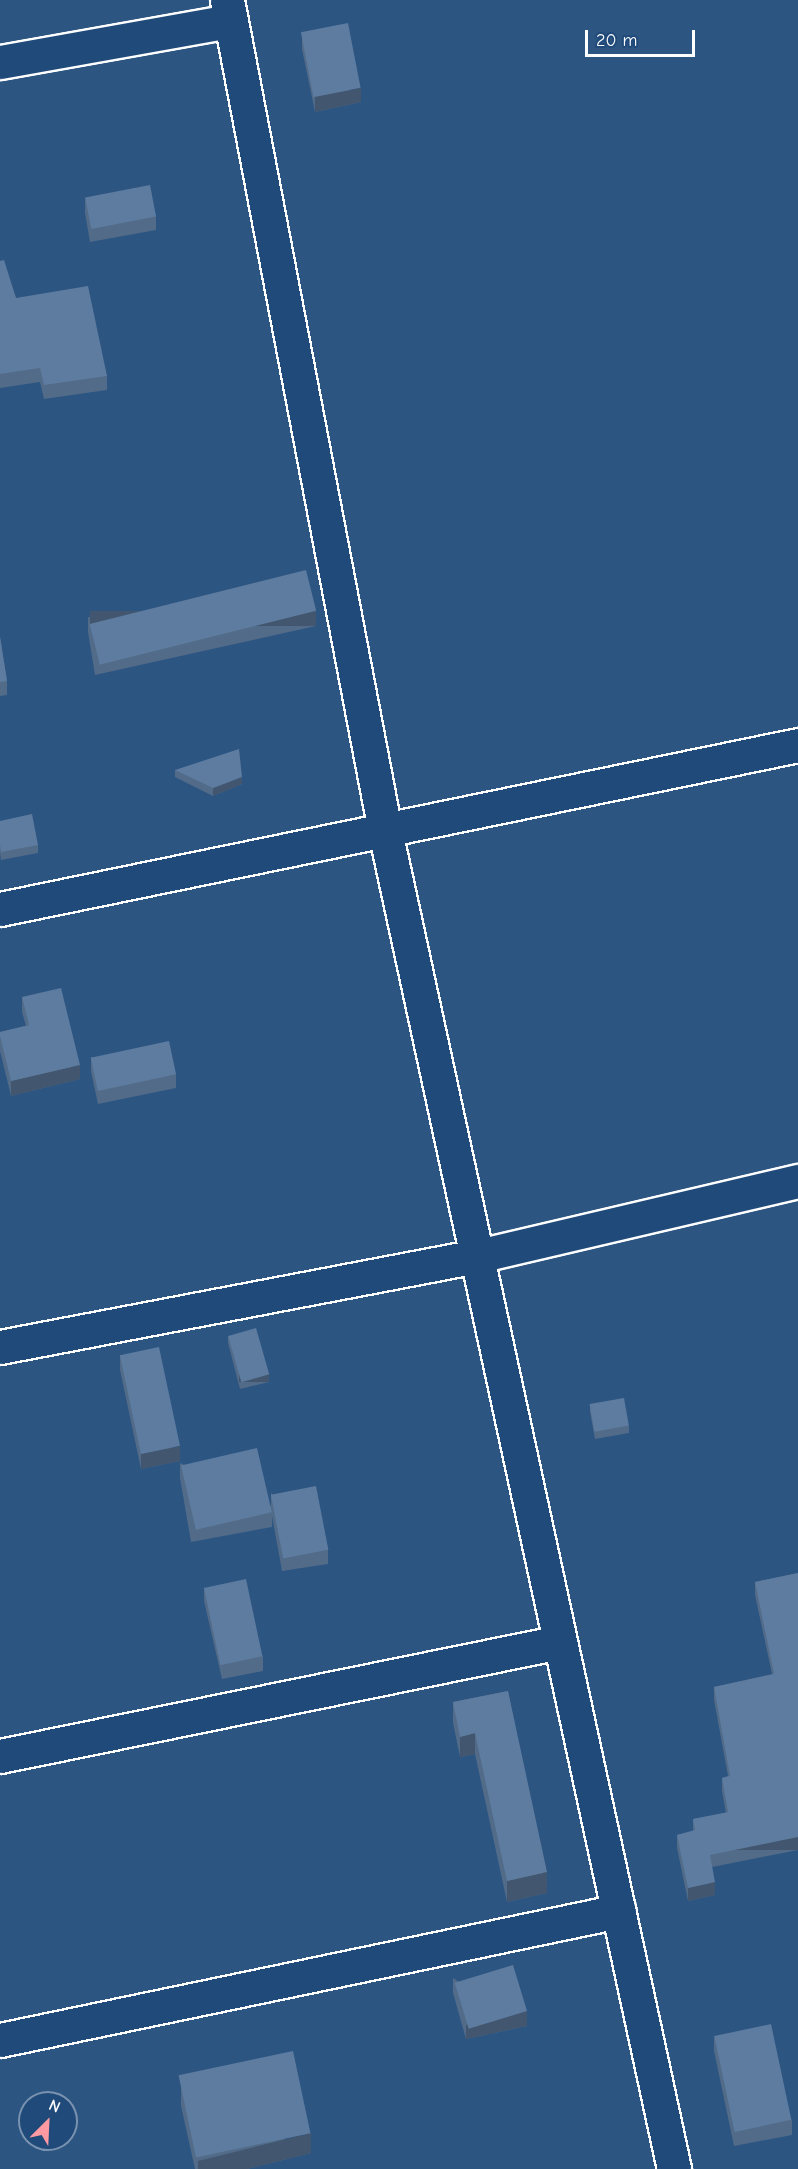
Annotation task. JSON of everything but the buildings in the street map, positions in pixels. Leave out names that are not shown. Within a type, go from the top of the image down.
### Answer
[{"type":"street","points":[[0,62],[229,10],[385,831],[674,2169]]},
{"type":"street","points":[[0,909],[798,745]]},
{"type":"street","points":[[0,1347],[478,1256],[798,1181]]},
{"type":"street","points":[[0,1756],[561,1642]]},
{"type":"street","points":[[0,2040],[619,1911]]}]
